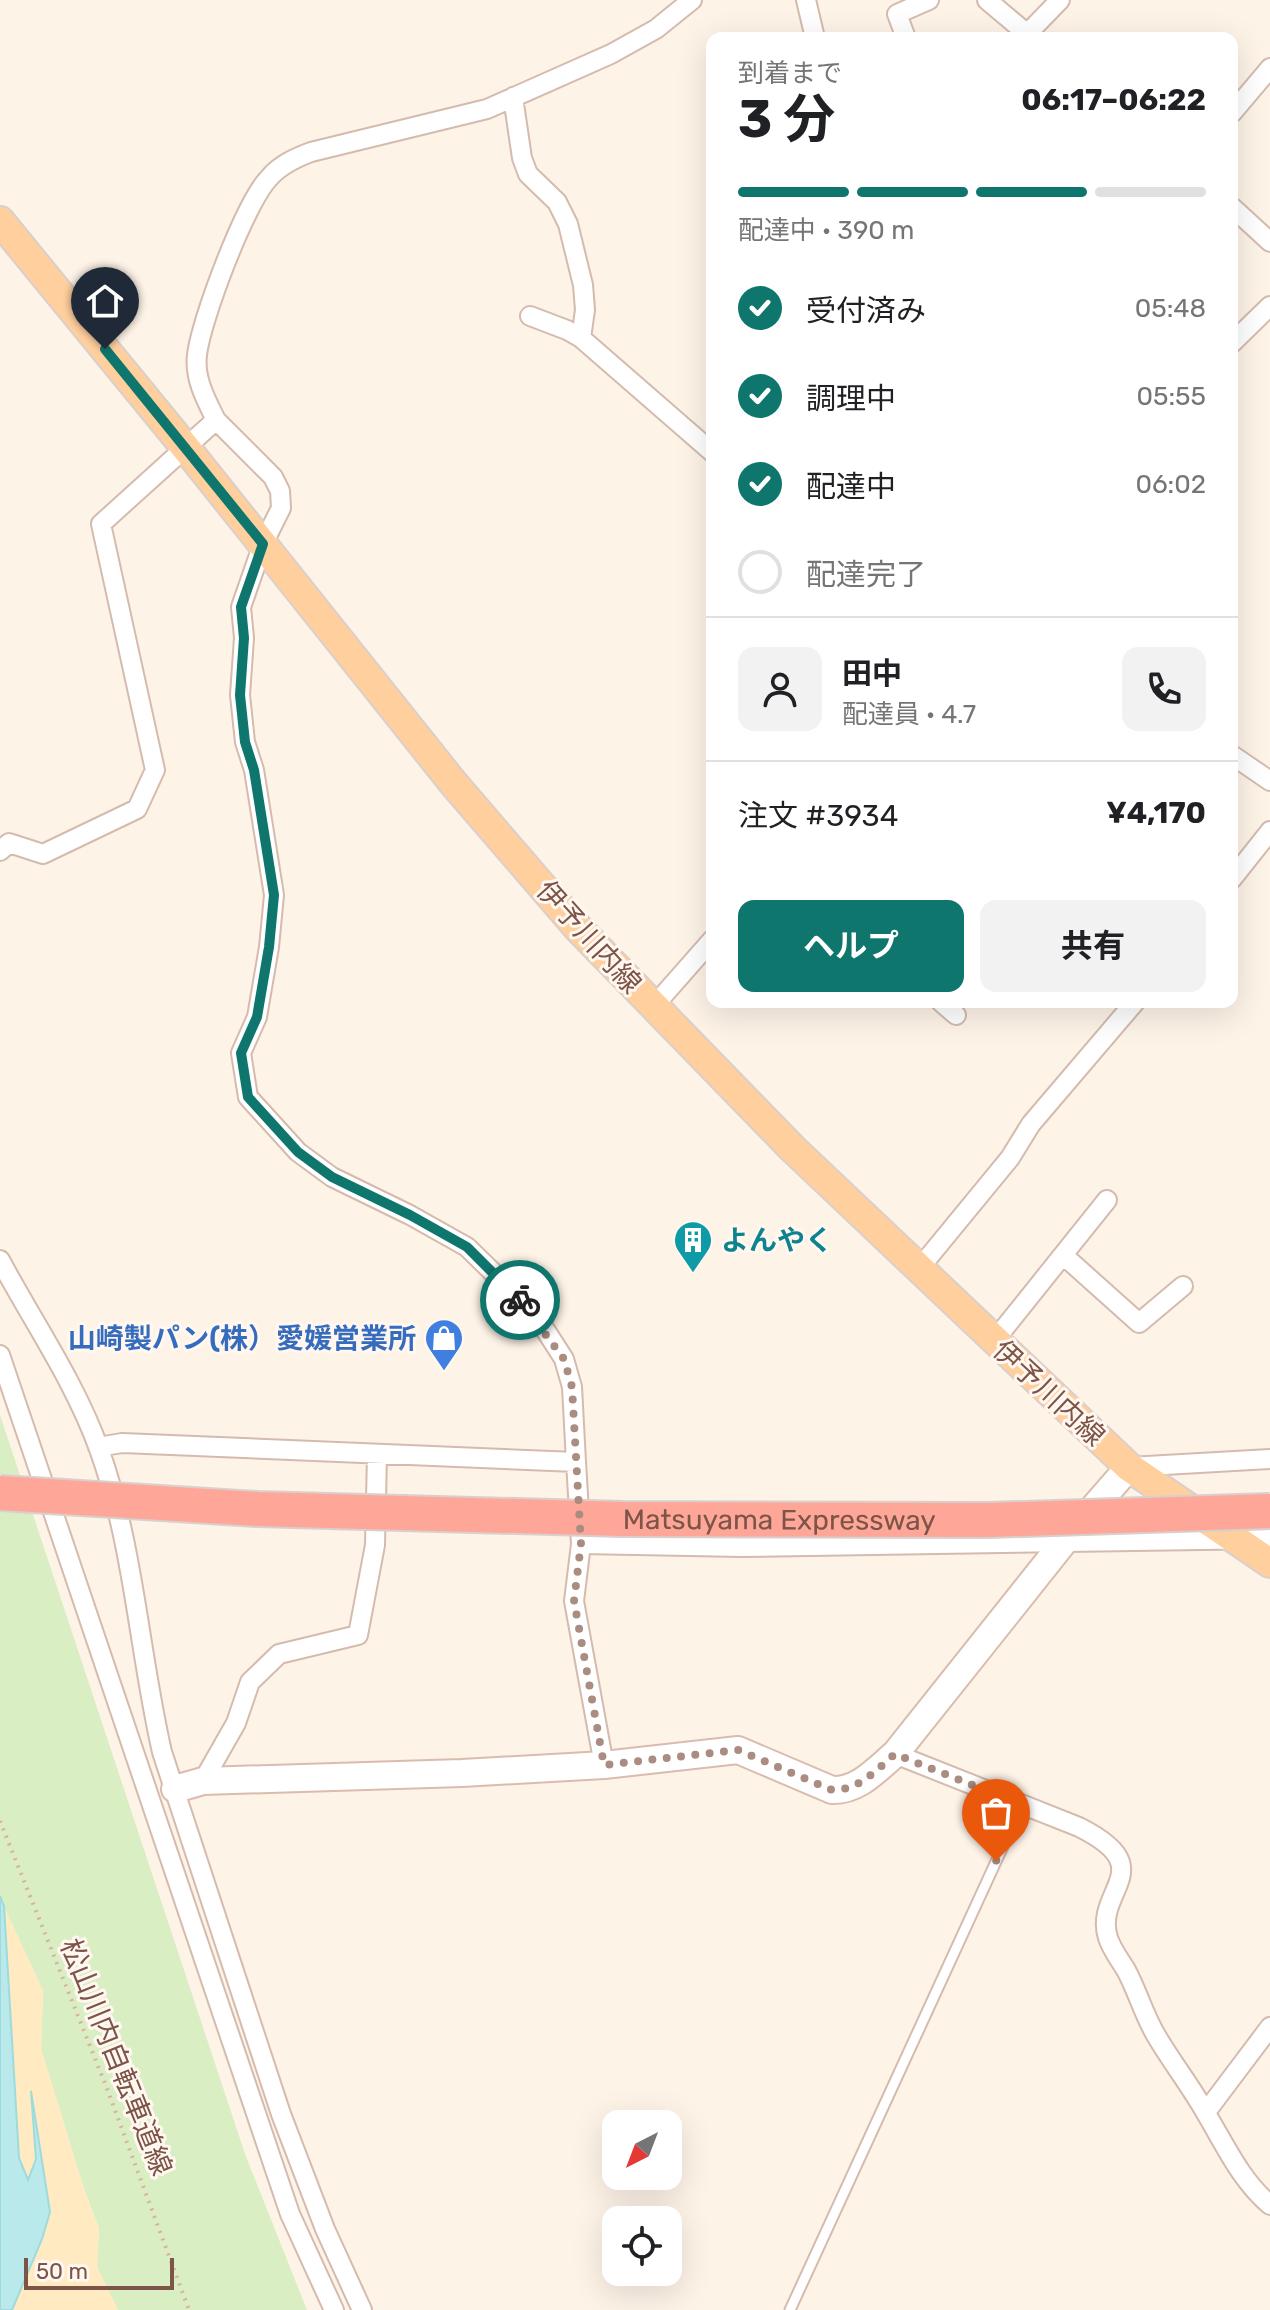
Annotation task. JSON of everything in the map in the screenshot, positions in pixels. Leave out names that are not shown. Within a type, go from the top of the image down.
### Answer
[{"type":"highway","name":"Matsuyama Expressway","points":[[0,1493],[257,1509],[623,1519],[989,1520],[1270,1511]]},
{"type":"main road","name":"伊予川内線","points":[[0,221],[454,784],[578,928],[725,1082],[918,1270],[1129,1467],[1270,1563]]},
{"type":"street","points":[[604,1765],[574,1601],[581,1544],[572,1387],[564,1359],[546,1331],[512,1291],[467,1247],[332,1177],[298,1152],[248,1097],[241,1053],[257,1017],[274,895],[254,770],[245,742],[240,695],[244,638],[241,607],[263,544],[281,508],[280,491],[273,477],[216,420],[197,373],[197,355],[216,286],[267,179],[296,157],[487,109],[611,54],[656,29],[692,0]]},
{"type":"street","points":[[806,0],[814,32]]},
{"type":"street","points":[[904,32],[897,14],[929,0]]},
{"type":"street","points":[[987,0],[1024,32]]},
{"type":"street","points":[[1032,32],[1060,0]]},
{"type":"street","points":[[1238,106],[1270,68]]},
{"type":"street","points":[[513,97],[522,158],[528,174],[557,202],[568,224],[583,285],[585,310],[581,338]]},
{"type":"street","points":[[1238,213],[1270,242]]},
{"type":"street","points":[[1238,337],[1270,306]]},
{"type":"street","points":[[530,316],[581,338],[706,447]]},
{"type":"street","points":[[0,851],[9,843],[43,854],[137,809],[155,770],[101,524],[216,420]]},
{"type":"street","points":[[1238,759],[1270,781]]},
{"type":"street","points":[[1238,871],[1270,831]]},
{"type":"street","points":[[653,1007],[706,947]]},
{"type":"street","points":[[948,1008],[956,1015]]},
{"type":"street","points":[[918,1270],[1010,1158],[1031,1124],[1130,1008]]},
{"type":"street","points":[[994,1341],[1107,1200]]},
{"type":"street","points":[[1063,1255],[1139,1323],[1183,1286]]},
{"type":"street","points":[[0,1260],[72,1389],[98,1447],[123,1530],[151,1706],[162,1752],[281,2114],[325,2229],[362,2310]]},
{"type":"street","points":[[0,1355],[290,2214],[334,2310]]},
{"type":"street","points":[[98,1447],[122,1443],[576,1462]]},
{"type":"street","points":[[203,1781],[236,1723],[250,1682],[279,1654],[358,1635],[375,1545],[377,1454]]},
{"type":"street","points":[[175,1789],[203,1781],[604,1765],[738,1750],[832,1790],[846,1791],[895,1754],[1063,1543],[1129,1467],[1270,1459]]},
{"type":"street","points":[[581,1544],[742,1547],[1270,1539]]},
{"type":"street","points":[[895,1754],[1102,1839],[1114,1853],[1121,1866],[1120,1884],[1105,1925],[1109,1942],[1127,1971],[1156,2036],[1206,2112],[1239,2172],[1270,2205]]},
{"type":"street","points":[[1206,2112],[1270,2027]]},
{"type":"lane","points":[[790,2310],[1022,1805]]},
{"type":"path","name":"松山川内自転車道線","points":[[0,1821],[149,2197],[189,2310]]},
{"type":"green space","points":[[0,1415],[245,2154],[307,2310],[118,2310],[97,2267],[99,2228],[41,2049],[43,1991],[0,1898]]},
{"type":"sand","points":[[0,1898],[43,1991],[41,2049],[99,2228],[97,2267],[118,2310],[0,2310]]},
{"type":"water","points":[[0,1896],[4,1906],[19,2158],[28,2180],[36,2159],[31,2091],[50,2212],[12,2310],[0,2310]]},
{"type":"way so far","points":[[520,1300],[564,1359],[572,1387],[581,1544],[574,1601],[604,1765],[738,1750],[832,1790],[846,1791],[895,1754],[1022,1805],[996,1861]]},
{"type":"place","name":"よんやく","points":[[693,1274]]},
{"type":"place","name":"山崎製パン(株）愛媛営業所","points":[[444,1372]]},
{"type":"route","points":[[105,349],[263,544],[241,607],[244,638],[240,695],[245,742],[254,770],[274,895],[257,1017],[241,1053],[248,1097],[298,1152],[332,1177],[467,1247],[520,1300]]}]
